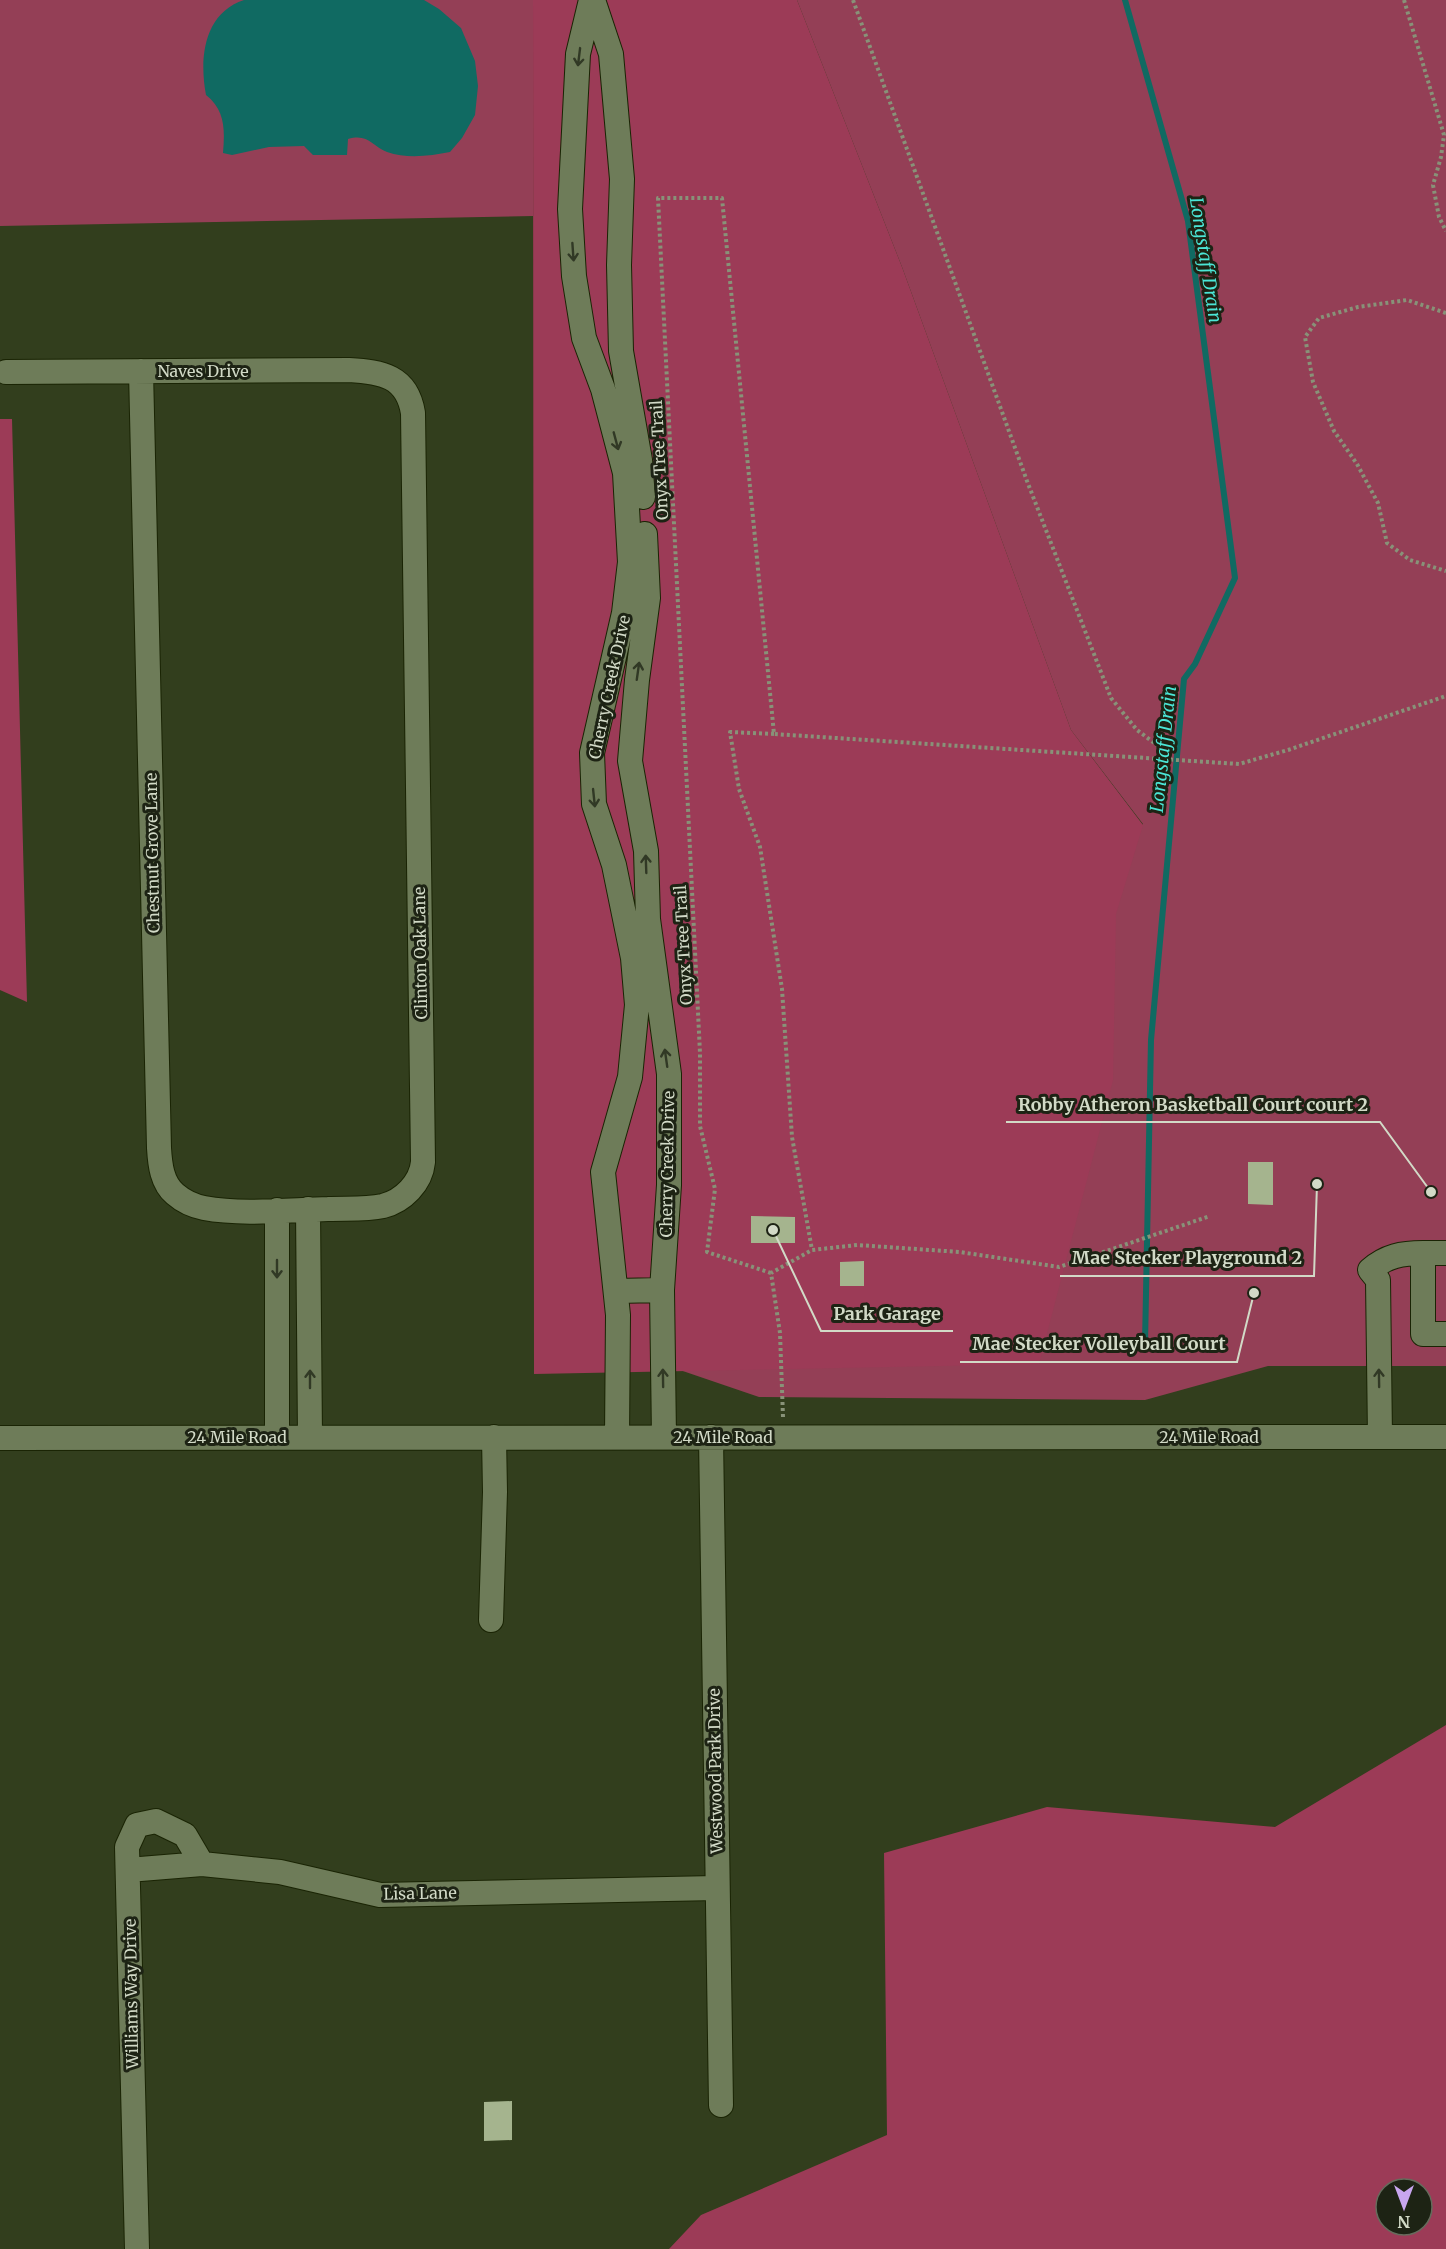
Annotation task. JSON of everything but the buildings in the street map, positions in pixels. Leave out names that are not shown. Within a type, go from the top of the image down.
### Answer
[{"type":"street","name":"Cherry Creek Drive","points":[[592,0],[611,54],[622,179],[619,265],[621,351],[648,598],[637,680],[630,761],[646,851],[648,919],[630,1077],[603,1172],[616,1291],[617,1437]]},
{"type":"street","name":"Cherry Creek Drive","points":[[592,0],[578,54],[570,209],[574,276],[584,338],[633,473],[630,561],[624,613],[591,753],[594,804],[644,968],[669,1074],[669,1185],[662,1290],[664,1437]]},
{"type":"street","points":[[575,110],[615,106]]},
{"type":"street","name":"Naves Drive","points":[[6,372],[349,370],[386,375],[398,382]]},
{"type":"street","name":"Chestnut Grove Lane","points":[[141,371],[160,1162],[168,1187],[187,1202],[201,1208],[219,1210],[308,1209]]},
{"type":"street","name":"Clinton Oak Lane","points":[[308,1209],[382,1206],[407,1193],[416,1183],[422,1170],[413,414],[409,396],[398,382]]},
{"type":"street","points":[[308,1209],[310,1437]]},
{"type":"street","points":[[277,1210],[277,1437]]},
{"type":"street","points":[[1380,1437],[1378,1280],[1370,1270],[1380,1261],[1395,1256],[1434,1253],[1423,1334],[1446,1334]]},
{"type":"street","points":[[616,1291],[662,1290]]},
{"type":"street","points":[[491,1620],[495,1492],[494,1437]]},
{"type":"street","name":"Westwood Park Drive","points":[[711,1437],[721,2105]]},
{"type":"street","name":"24 Mile Road","points":[[0,1438],[1446,1437]]},
{"type":"street","name":"Williams Way Drive","points":[[137,2249],[127,1846],[137,1825],[156,1821],[185,1835],[202,1864]]},
{"type":"street","name":"Lisa Lane","points":[[128,1870],[202,1864],[280,1872],[380,1895],[716,1888]]},
{"type":"path","points":[[853,0],[1027,481],[1111,698],[1137,730],[1161,748]]},
{"type":"path","points":[[1404,0],[1444,135],[1433,185],[1439,217],[1446,231]]},
{"type":"path","name":"Onyx Tree Trail","points":[[771,1273],[707,1252],[715,1189],[700,1126],[700,1053],[658,198],[722,198],[774,734]]},
{"type":"path","points":[[1446,313],[1407,300],[1358,307],[1319,318],[1305,338],[1313,382],[1334,431],[1357,464],[1378,503],[1388,543],[1410,560],[1446,571]]},
{"type":"path","points":[[812,1250],[792,1137],[782,989],[762,859],[760,847],[739,789],[730,732],[1239,764],[1288,750],[1446,696]]},
{"type":"path","points":[[783,1437],[780,1333],[771,1273],[812,1250],[869,1245],[960,1252],[1059,1267],[1209,1216]]},
{"type":"shaded area","points":[[0,0],[533,0],[533,216],[0,226]]},
{"type":"shaded area","points":[[533,0],[797,0],[902,267],[1071,730],[1143,825],[1116,914],[1113,1080],[1039,1364],[534,1374]]},
{"type":"shaded area","points":[[797,0],[1446,0],[1446,1366],[1268,1366],[1145,1400],[759,1397],[671,1367],[1143,824],[1071,730],[902,267]]},
{"type":"shaded area","points":[[0,419],[12,419],[27,1002],[0,990]]},
{"type":"shaded area","points":[[1446,1725],[1446,2249],[669,2249],[701,2215],[887,2135],[884,1853],[1047,1807],[1275,1827]]},
{"type":"water","points":[[244,0],[424,0],[439,9],[461,28],[475,61],[478,86],[475,115],[462,138],[450,152],[435,155],[395,154],[360,138],[348,139],[347,155],[313,155],[304,146],[269,147],[232,155],[223,153],[224,136],[220,114],[206,95],[204,52],[207,38],[220,15],[231,6]]},
{"type":"waterway","name":"Longstaff Drain","points":[[1125,0],[1188,221],[1235,578],[1195,664],[1184,679],[1151,1040],[1145,1344]]},
{"type":"place","name":"Mae Stecker Playground 2","points":[[1317,1184]]},
{"type":"place","name":"Robby Atheron Basketball Court court 2","points":[[1431,1192]]},
{"type":"place","name":"Park Garage","points":[[773,1230]]},
{"type":"place","name":"Mae Stecker Volleyball Court","points":[[1254,1293]]}]
